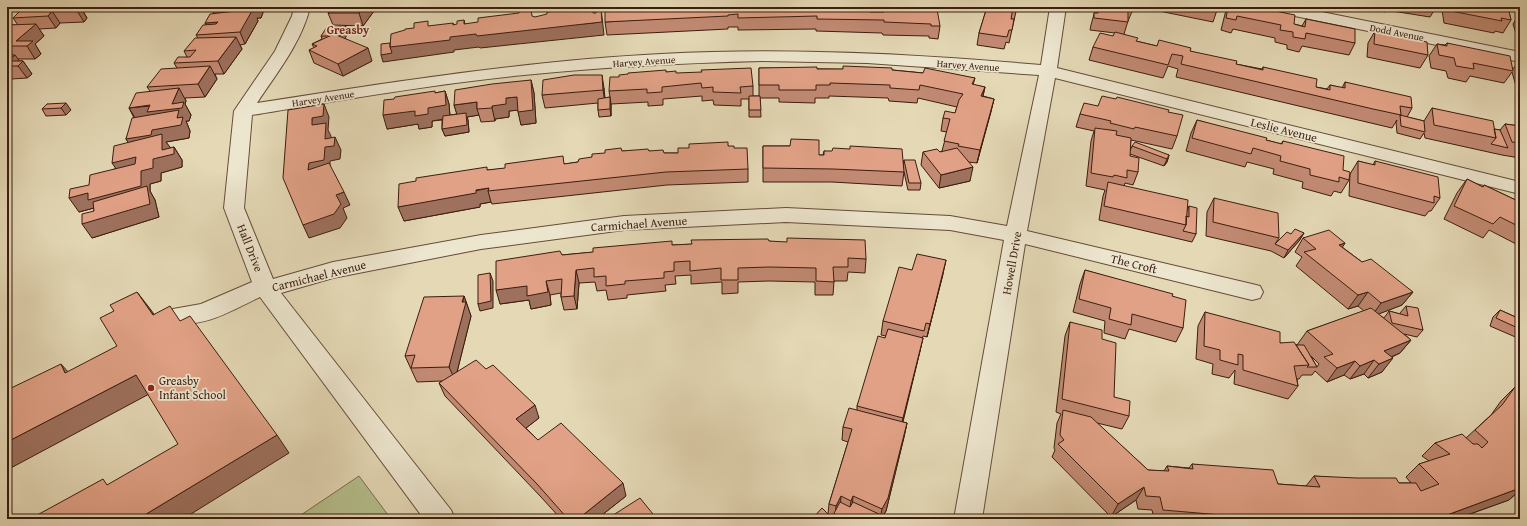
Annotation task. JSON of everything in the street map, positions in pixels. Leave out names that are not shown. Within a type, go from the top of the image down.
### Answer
[{"type":"street","name":"Hall Drive","points":[[302,7],[283,51],[243,111],[234,208],[265,287],[441,519]]},
{"type":"street","name":"Howell Drive","points":[[968,519],[1016,235],[1048,72],[1058,7]]},
{"type":"street","name":"Dodd Avenue","points":[[1275,7],[1520,57]]},
{"type":"street","name":"Harvey Avenue","points":[[243,111],[406,85],[523,70],[661,59],[762,56],[867,58],[967,64],[1048,72]]},
{"type":"street","name":"Leslie Avenue","points":[[1048,72],[1520,188]]},
{"type":"street","name":"Carmichael Avenue","points":[[181,315],[204,312],[265,287],[332,270],[482,242],[624,223],[786,215],[950,223],[1016,235]]},
{"type":"street","name":"The Croft","points":[[1016,235],[1252,292]]},
{"type":"green space","points":[[359,476],[391,519],[295,519]]},
{"type":"building","points":[[24,7],[78,7],[76,9],[52,11],[48,16],[13,18]]},
{"type":"building","points":[[214,7],[241,7],[212,10]]},
{"type":"building","points":[[333,7],[364,7],[359,13],[328,13]]},
{"type":"building","points":[[615,7],[870,7],[870,12],[884,12],[884,7],[905,7],[937,9],[940,26],[931,26],[931,24],[884,22],[884,20],[817,19],[817,16],[738,18],[738,14],[728,16],[605,22],[605,9]]},
{"type":"building","points":[[987,7],[1017,7],[1013,8],[1011,19],[1014,19],[1012,30],[1009,30],[1007,37],[979,33]]},
{"type":"building","points":[[1100,7],[1133,7],[1132,9],[1128,8],[1128,22],[1094,18],[1094,13],[1098,13]]},
{"type":"building","points":[[1205,7],[1218,7],[1218,10]]},
{"type":"building","points":[[1228,7],[1256,7],[1295,15],[1294,24],[1305,27],[1306,19],[1355,29],[1355,43],[1306,33],[1305,39],[1293,37],[1293,32],[1280,30],[1281,25],[1237,16],[1236,20],[1226,18]]},
{"type":"building","points":[[1450,7],[1508,7],[1511,20],[1501,18],[1502,21],[1451,11]]},
{"type":"building","points":[[592,8],[593,13],[596,13],[595,8],[601,8],[602,22],[477,36],[476,34],[450,37],[450,40],[390,47],[391,34],[405,29],[414,28],[414,23],[428,21],[428,26],[453,23],[453,25],[457,24],[457,21],[464,20],[464,24],[478,22],[478,18],[519,13],[519,10],[531,9],[532,16],[535,17],[547,14],[547,12]]},
{"type":"building","points":[[253,9],[240,32],[196,35],[203,25],[216,24],[218,22],[205,23],[210,14]]},
{"type":"building","points":[[36,24],[16,41],[33,41],[27,46],[7,46],[7,25]]},
{"type":"building","points":[[346,26],[340,36],[334,34],[329,36],[321,36],[327,27]]},
{"type":"building","points":[[1375,31],[1427,42],[1428,55],[1374,44]]},
{"type":"building","points":[[1115,32],[1138,38],[1136,41],[1157,46],[1159,40],[1191,48],[1190,51],[1237,61],[1236,64],[1263,70],[1263,67],[1317,79],[1316,87],[1330,90],[1330,85],[1345,88],[1345,82],[1411,97],[1412,108],[1400,106],[1401,115],[1181,64],[1183,56],[1172,54],[1168,65],[1093,47],[1100,33],[1113,36]]},
{"type":"building","points":[[334,34],[368,48],[338,64],[309,50],[317,46],[312,44]]},
{"type":"building","points":[[236,37],[218,61],[174,63],[178,57],[190,57],[196,50],[184,51],[195,38]]},
{"type":"building","points":[[390,43],[392,53],[381,55],[381,44]]},
{"type":"building","points":[[1447,43],[1510,56],[1513,71],[1473,63],[1474,69],[1456,66],[1454,58],[1439,55],[1437,44],[1447,46]]},
{"type":"building","points":[[7,55],[15,55],[8,61],[23,61],[18,66],[7,66]]},
{"type":"building","points":[[210,66],[198,84],[147,87],[161,69]]},
{"type":"building","points":[[843,66],[892,68],[892,70],[923,73],[925,68],[975,78],[972,84],[985,87],[981,96],[994,99],[980,150],[958,146],[959,144],[944,141],[950,119],[943,118],[945,111],[955,113],[959,100],[963,94],[920,85],[919,90],[890,88],[890,85],[830,83],[830,85],[816,85],[816,90],[779,90],[779,85],[759,85],[759,68],[817,67],[817,69],[843,69]]},
{"type":"building","points":[[751,68],[753,86],[740,87],[741,93],[713,92],[713,87],[702,88],[701,83],[662,87],[662,92],[647,93],[647,89],[609,91],[610,77],[619,77],[619,75],[628,73],[666,70],[666,72],[676,71],[676,73],[702,72],[701,70]]},
{"type":"building","points":[[574,75],[602,75],[603,90],[542,95],[543,80]]},
{"type":"building","points":[[531,80],[533,110],[518,112],[517,97],[506,98],[506,104],[492,106],[492,108],[477,109],[477,102],[454,105],[455,90]]},
{"type":"building","points":[[179,88],[172,104],[184,102],[182,108],[147,112],[150,105],[129,108],[136,93]]},
{"type":"building","points":[[435,91],[435,93],[445,91],[446,105],[428,108],[428,114],[415,116],[415,111],[383,115],[384,100]]},
{"type":"building","points":[[749,96],[760,96],[761,110],[749,110]]},
{"type":"building","points":[[1102,96],[1116,99],[1117,97],[1183,115],[1177,136],[1135,127],[1134,129],[1110,123],[1111,121],[1080,114],[1084,103],[1098,106]]},
{"type":"building","points":[[610,97],[610,109],[598,110],[598,99]]},
{"type":"building","points":[[66,103],[61,108],[42,109],[47,104]]},
{"type":"building","points":[[324,104],[323,116],[312,118],[312,125],[326,123],[325,139],[335,137],[334,146],[325,147],[324,160],[309,163],[308,170],[329,163],[344,192],[336,195],[341,204],[334,214],[303,225],[283,178],[288,110]]},
{"type":"building","points":[[1432,108],[1493,121],[1496,138],[1434,125]]},
{"type":"building","points":[[179,110],[177,118],[183,117],[181,125],[152,130],[151,135],[126,139],[132,118]]},
{"type":"building","points":[[466,113],[467,125],[442,129],[443,116]]},
{"type":"building","points":[[1400,115],[1424,121],[1425,132],[1401,126]]},
{"type":"building","points":[[1197,120],[1267,138],[1266,140],[1282,144],[1283,141],[1344,156],[1343,170],[1350,172],[1349,180],[1339,177],[1339,182],[1310,175],[1310,169],[1280,161],[1281,156],[1253,148],[1251,154],[1192,138]]},
{"type":"building","points":[[1505,124],[1520,126],[1520,143],[1512,142]]},
{"type":"building","points":[[1095,128],[1117,131],[1116,135],[1131,138],[1130,156],[1139,158],[1138,172],[1127,170],[1127,178],[1091,173]]},
{"type":"building","points":[[1494,129],[1500,130],[1508,148],[1491,144],[1496,138]]},
{"type":"building","points":[[162,134],[162,150],[174,147],[174,154],[153,159],[153,168],[141,171],[141,186],[88,200],[88,193],[69,198],[70,189],[89,185],[90,175],[135,164],[136,157],[112,163],[114,146]]},
{"type":"building","points":[[791,139],[819,140],[819,155],[824,155],[824,151],[832,151],[833,148],[850,149],[850,146],[902,149],[904,172],[763,168],[763,146],[790,146]]},
{"type":"building","points":[[728,142],[728,146],[734,146],[734,148],[747,148],[748,169],[666,172],[488,191],[489,188],[476,190],[476,193],[398,207],[399,184],[416,181],[416,178],[487,167],[487,170],[505,168],[505,164],[563,156],[564,164],[578,162],[579,159],[592,157],[592,154],[605,153],[605,150],[621,148],[622,151],[648,149],[649,151],[663,150],[664,153],[678,153],[678,148],[689,148],[689,144]]},
{"type":"building","points":[[1135,142],[1169,155],[1167,159],[1132,146]]},
{"type":"building","points":[[957,148],[973,167],[941,175],[923,152],[937,149],[940,152]]},
{"type":"building","points":[[904,160],[915,160],[921,183],[909,183]]},
{"type":"building","points":[[1358,161],[1375,165],[1375,161],[1438,177],[1440,198],[1434,196],[1434,203],[1358,183]]},
{"type":"building","points":[[1467,179],[1483,187],[1484,185],[1520,202],[1520,227],[1500,217],[1493,224],[1454,206]]},
{"type":"building","points":[[1108,182],[1188,200],[1186,225],[1104,206]]},
{"type":"building","points":[[147,186],[150,204],[82,224],[82,214],[94,211],[93,202]]},
{"type":"building","points":[[1214,198],[1278,213],[1279,238],[1213,222]]},
{"type":"building","points":[[1189,206],[1197,208],[1196,234],[1183,231],[1186,225],[1186,216],[1189,217]]},
{"type":"building","points":[[1295,229],[1304,233],[1288,250],[1275,244],[1287,232],[1291,234]]},
{"type":"building","points":[[1329,230],[1345,243],[1339,245],[1362,262],[1371,259],[1413,292],[1381,303],[1368,292],[1358,295],[1304,252],[1316,249],[1303,238]]},
{"type":"building","points":[[787,238],[865,240],[866,259],[848,258],[848,267],[833,267],[834,282],[816,281],[816,268],[769,267],[738,268],[738,280],[721,280],[721,268],[690,271],[690,261],[674,262],[674,271],[664,272],[664,278],[625,281],[625,284],[606,286],[606,276],[594,277],[594,268],[576,270],[574,296],[561,297],[562,279],[546,281],[548,292],[527,296],[527,286],[496,290],[496,261],[560,251],[562,255],[593,252],[593,248],[672,241],[672,245],[692,244],[691,240],[768,239],[769,241],[787,242]]},
{"type":"building","points":[[917,254],[946,260],[930,324],[926,323],[924,331],[883,321],[899,267],[912,270]]},
{"type":"building","points":[[1085,270],[1173,294],[1172,296],[1186,300],[1183,328],[1132,314],[1131,325],[1109,319],[1111,308],[1079,299]]},
{"type":"building","points":[[490,273],[491,301],[478,304],[478,275]]},
{"type":"building","points":[[137,292],[153,315],[170,306],[180,321],[190,316],[277,435],[138,519],[30,519],[103,479],[107,485],[178,444],[136,375],[7,442],[7,390],[61,364],[65,373],[117,346],[100,318],[114,311],[110,305]]},
{"type":"building","points":[[464,296],[462,302],[466,302],[449,367],[411,368],[415,355],[405,356],[424,297]]},
{"type":"building","points":[[1406,306],[1418,308],[1423,330],[1392,323],[1389,311],[1408,316]]},
{"type":"building","points":[[1371,308],[1411,340],[1384,351],[1393,358],[1379,364],[1374,360],[1360,366],[1355,361],[1337,368],[1324,357],[1333,354],[1307,331]]},
{"type":"building","points":[[1500,310],[1520,319],[1520,329],[1496,318]]},
{"type":"building","points":[[1205,312],[1280,332],[1280,343],[1294,342],[1309,365],[1294,366],[1298,386],[1243,370],[1243,355],[1238,354],[1238,365],[1220,360],[1220,350],[1204,346]]},
{"type":"building","points":[[1070,322],[1102,330],[1102,339],[1116,343],[1114,397],[1130,401],[1129,416],[1062,399]]},
{"type":"building","points":[[888,329],[923,338],[903,418],[857,406],[878,336],[885,338]]},
{"type":"building","points":[[1296,345],[1304,345],[1317,367],[1307,367],[1309,365]]},
{"type":"building","points":[[476,360],[486,369],[493,365],[535,405],[516,419],[538,440],[561,423],[623,483],[578,519],[568,519],[537,484],[439,383]]},
{"type":"building","points":[[1515,387],[1520,390],[1520,488],[1439,518],[1440,519],[1268,519],[1163,510],[1160,497],[1146,496],[1144,487],[1118,504],[1058,444],[1064,440],[1060,435],[1063,410],[1091,417],[1148,470],[1169,471],[1167,466],[1193,469],[1192,464],[1273,470],[1278,484],[1320,487],[1314,476],[1396,478],[1399,483],[1416,483],[1421,491],[1439,484],[1419,464],[1450,454],[1435,443],[1462,434],[1473,444],[1478,444],[1482,448],[1488,442],[1475,430],[1502,405]]},
{"type":"building","points":[[849,408],[907,423],[888,498],[882,509],[853,496],[851,501],[841,496],[836,506],[829,504],[852,429],[843,427]]},
{"type":"building","points":[[640,498],[657,519],[607,519]]},
{"type":"building","points":[[840,502],[850,507],[853,502],[881,515],[879,519],[836,519],[832,517]]},
{"type":"building","points":[[822,508],[830,516],[836,519],[812,519]]},
{"type":"place","name":"Greasby Infant School","points":[[151,388]]},
{"type":"district","name":"Greasby","points":[[348,30]]}]
